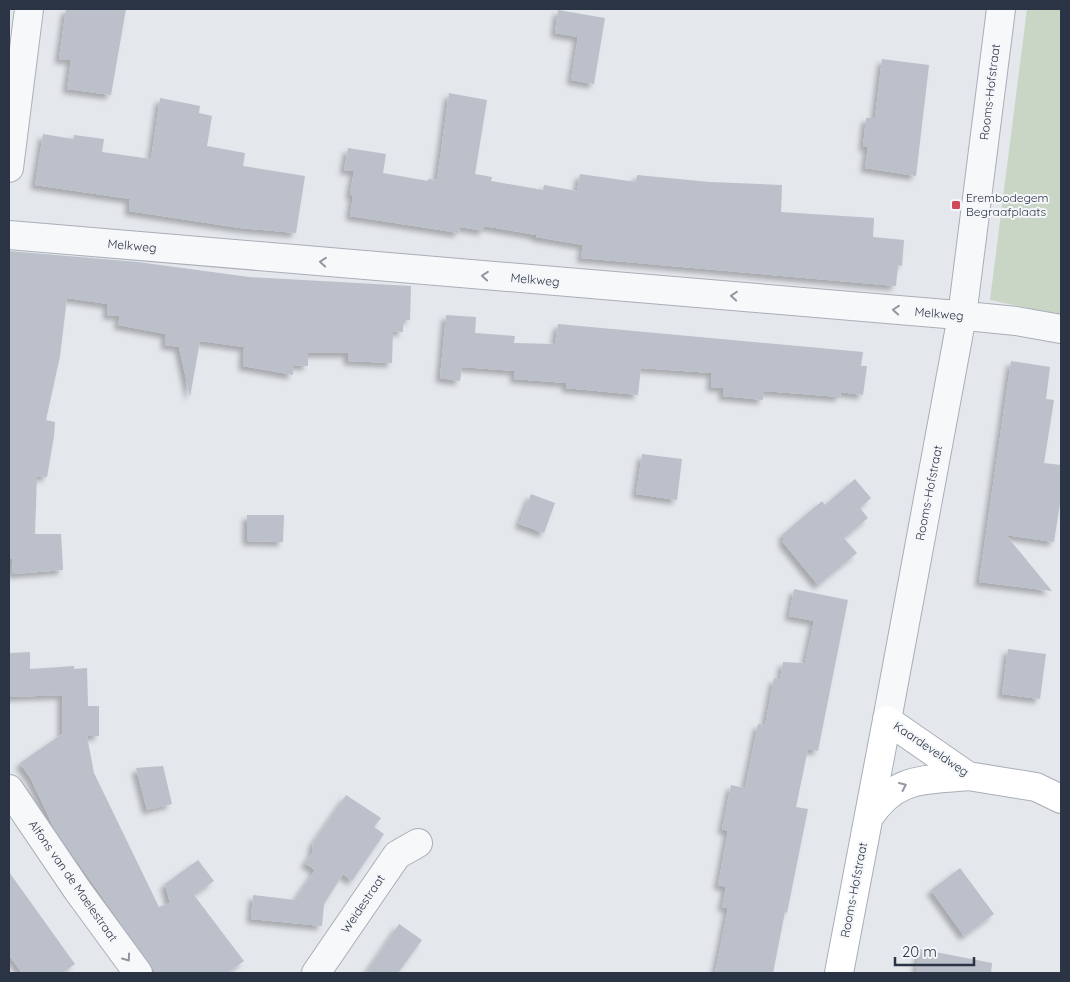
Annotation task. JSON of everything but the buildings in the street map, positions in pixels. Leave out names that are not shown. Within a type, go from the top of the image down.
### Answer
[{"type":"street","points":[[9,168],[29,9]]},
{"type":"street","name":"Rooms-Hofstraat","points":[[839,973],[962,316],[1001,9]]},
{"type":"street","name":"Melkweg","points":[[9,235],[962,316],[1061,329]]},
{"type":"street","name":"Kaardeveldweg","points":[[887,720],[968,776],[1036,787],[1061,799]]},
{"type":"street","points":[[868,818],[880,801],[901,786],[913,782],[968,776]]},
{"type":"street","name":"Alfons van de Maelestraat","points":[[9,789],[78,891],[138,973]]},
{"type":"street","name":"Weidestraat","points":[[316,973],[397,855],[418,843]]},
{"type":"green space","points":[[1027,9],[1061,9],[1061,315],[990,300]]},
{"type":"place","name":"Erembodegem Begraafplaats","points":[[956,205]]}]
